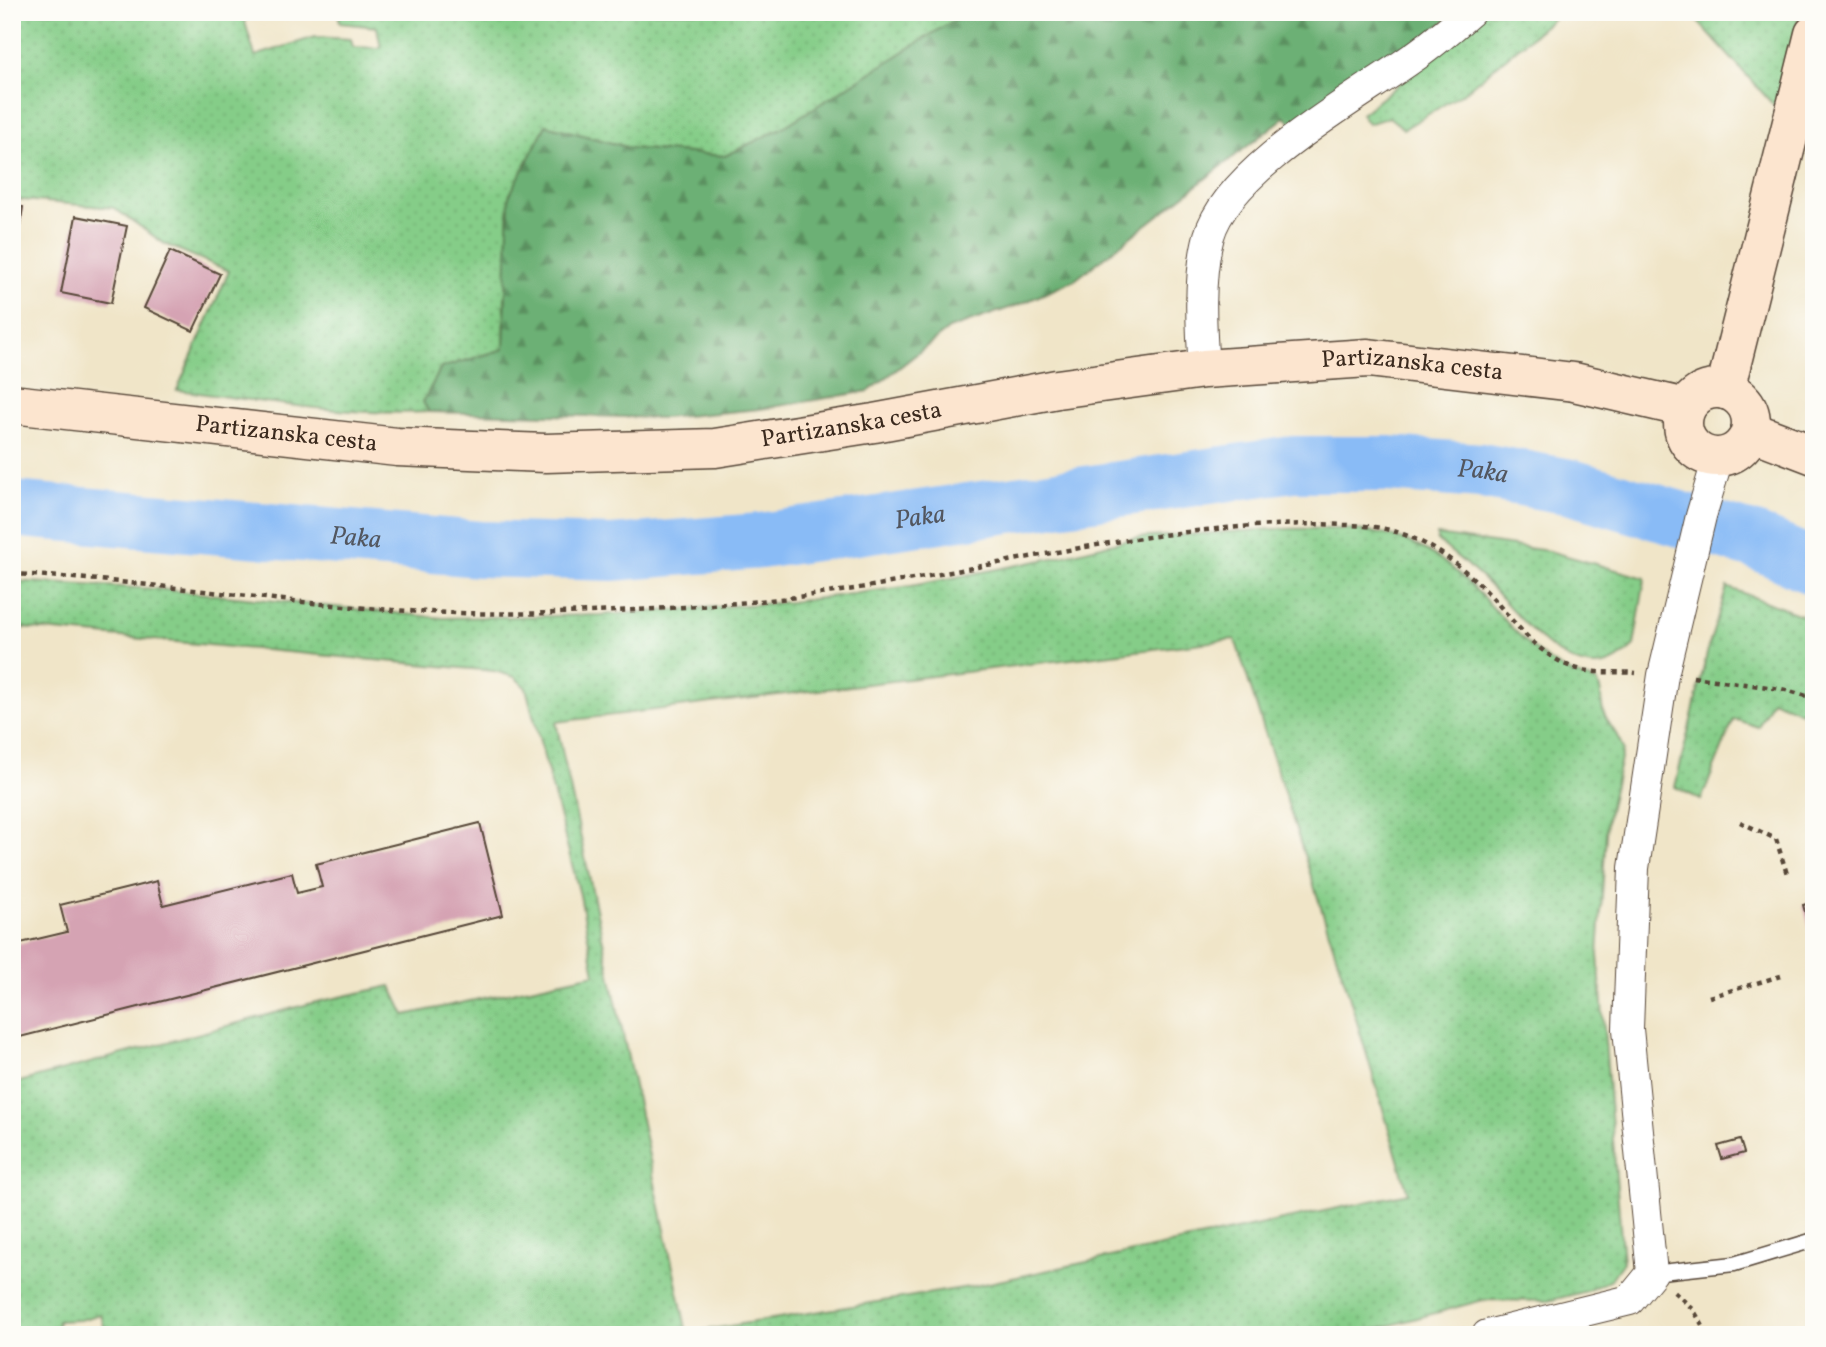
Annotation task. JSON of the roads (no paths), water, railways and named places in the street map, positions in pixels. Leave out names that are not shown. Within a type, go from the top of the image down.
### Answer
[{"type":"main road","points":[[1725,390],[1814,34]]},
{"type":"main road","name":"Partizanska cesta","points":[[12,404],[397,447],[572,452],[715,448],[874,423],[1057,389],[1204,369],[1368,358],[1574,382],[1686,408]]},
{"type":"main road","points":[[1725,390],[1735,394],[1749,410],[1751,431],[1740,449],[1718,458],[1707,457],[1688,442],[1682,419],[1686,408],[1703,392],[1725,390]]},
{"type":"main road","points":[[1751,431],[1814,455]]},
{"type":"street","points":[[1204,369],[1200,324],[1209,235],[1231,195],[1294,141],[1414,57],[1470,12]]},
{"type":"street","points":[[1487,1335],[1630,1300],[1652,1273],[1628,1029],[1634,868],[1663,675],[1706,496],[1718,458]]},
{"type":"lane","points":[[1652,1273],[1734,1264],[1814,1240]]},
{"type":"waterway","name":"Paka","points":[[12,509],[480,549],[612,553],[760,541],[1293,464],[1388,464],[1481,471],[1571,487],[1755,541],[1814,567]]}]
